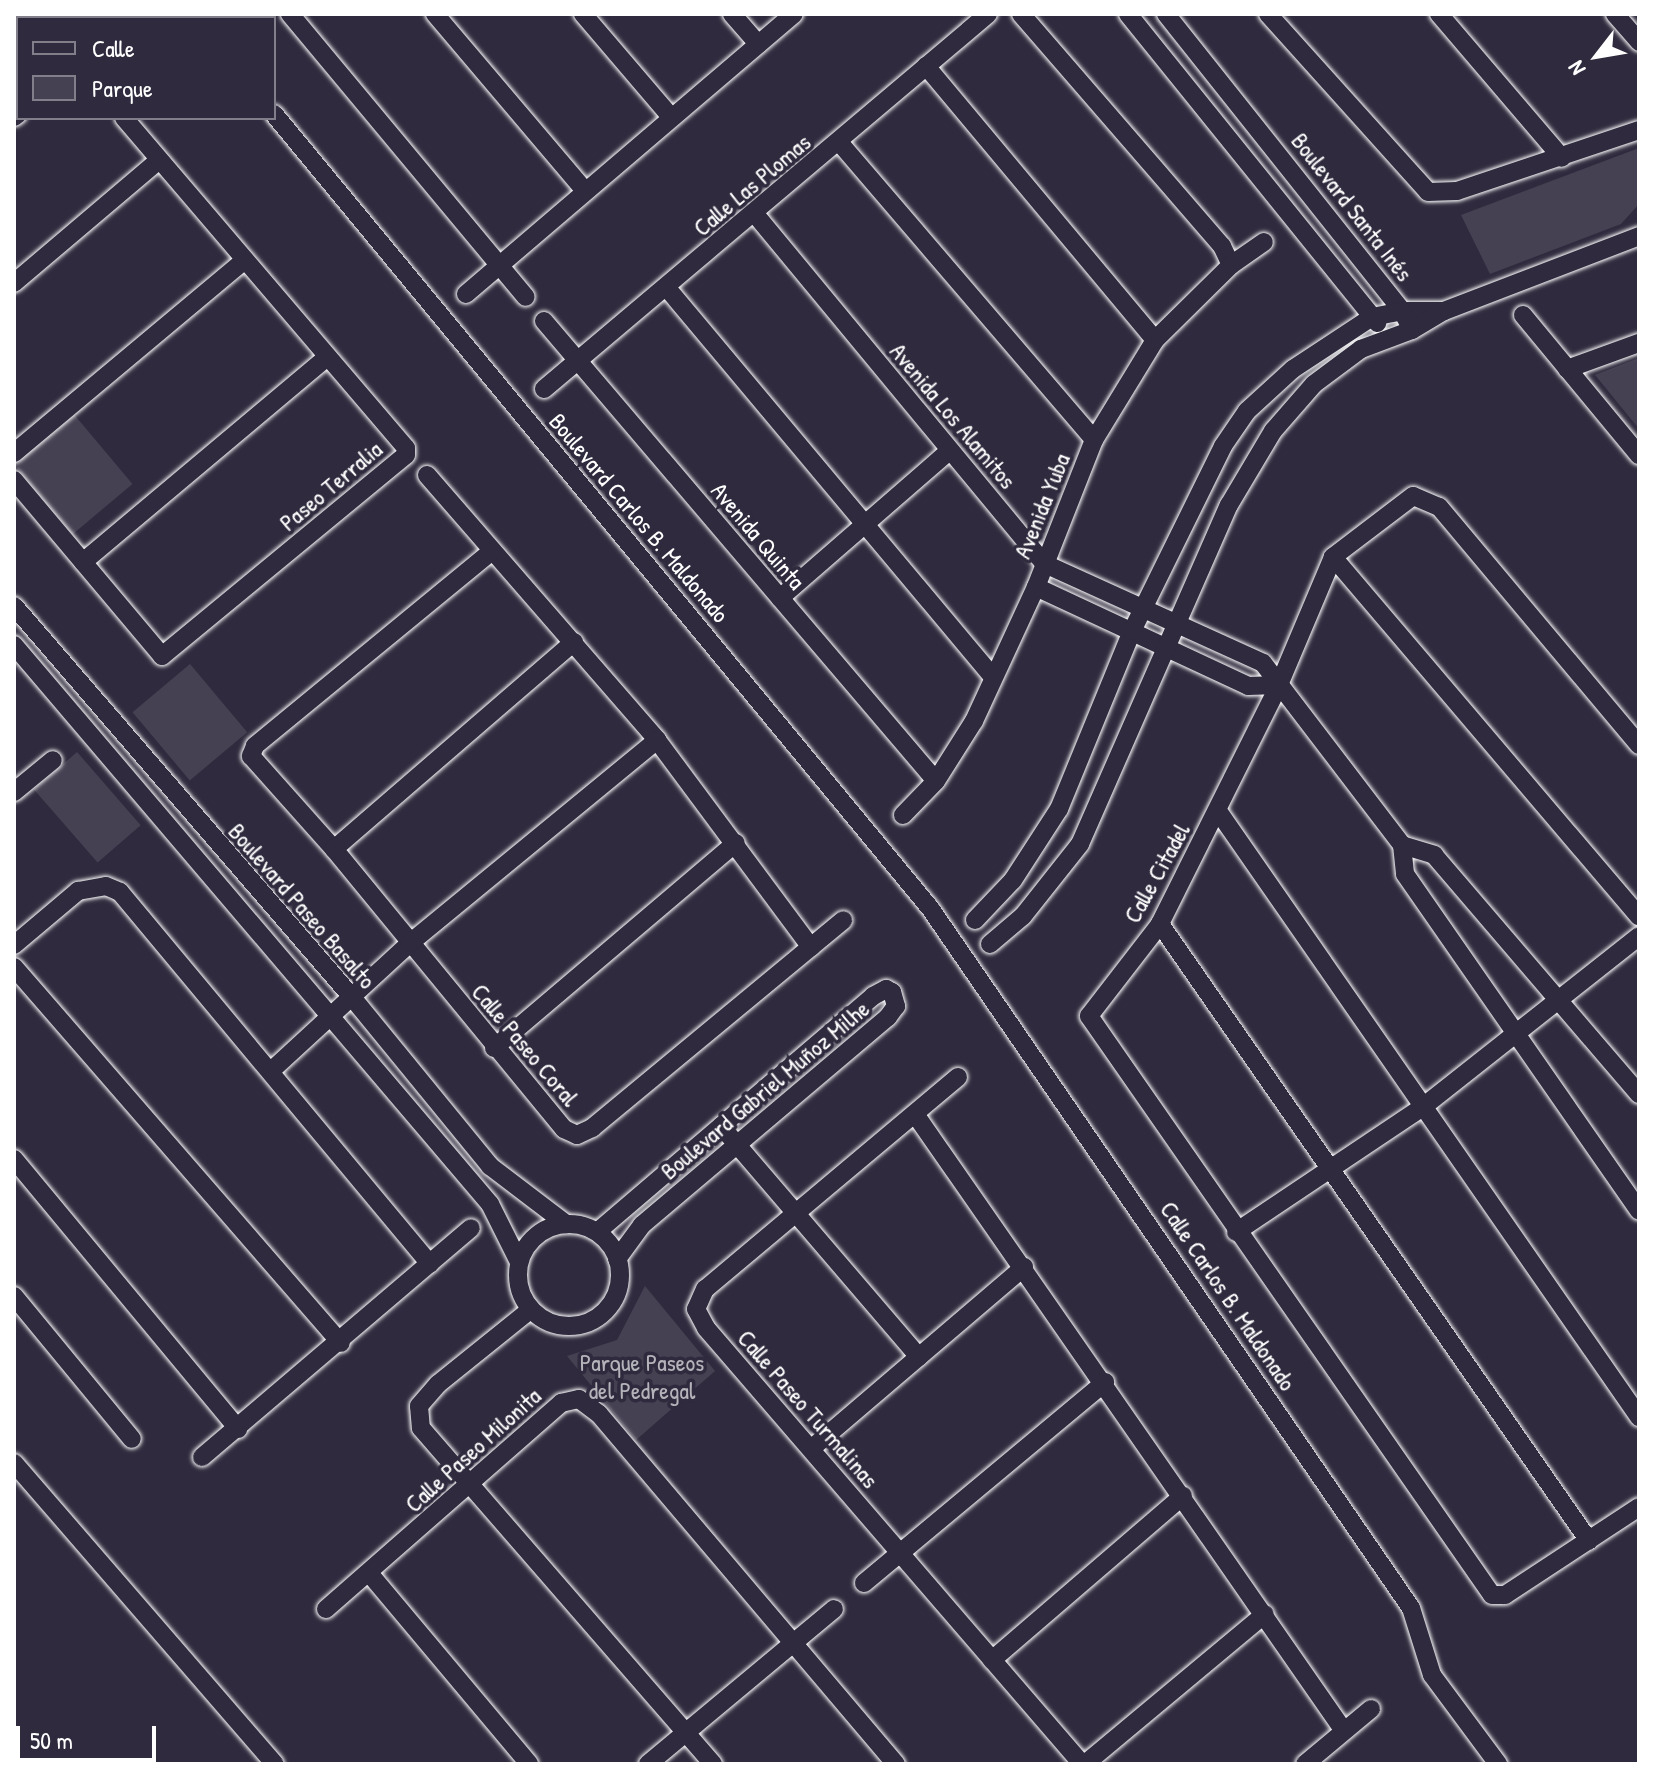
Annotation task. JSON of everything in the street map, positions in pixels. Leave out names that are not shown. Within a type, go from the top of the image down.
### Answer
[{"type":"street","points":[[290,14],[526,297]]},
{"type":"street","points":[[435,14],[584,190]]},
{"type":"street","points":[[583,14],[671,117]]},
{"type":"street","points":[[732,14],[758,44]]},
{"type":"street","points":[[466,294],[584,190],[794,14]]},
{"type":"street","name":"Calle Las Plomas","points":[[544,389],[755,214],[988,14]]},
{"type":"street","points":[[1021,14],[1222,246],[1231,265]]},
{"type":"street","points":[[1128,14],[1390,339]]},
{"type":"street","name":"Boulevard Santa Inés","points":[[1166,14],[1402,311],[1444,311],[1639,236]]},
{"type":"street","points":[[1268,14],[1428,192],[1457,191],[1639,130]]},
{"type":"street","points":[[1439,14],[1562,158]]},
{"type":"street","points":[[1615,14],[1639,42]]},
{"type":"street","points":[[926,66],[1155,340]]},
{"type":"street","name":"Boulevard Carlos B. Maldonado","points":[[276,116],[905,875],[963,955]]},
{"type":"street","name":"Paseo Terralia","points":[[14,480],[162,656],[406,455],[406,448],[126,120]]},
{"type":"street","points":[[839,142],[1094,440]]},
{"type":"street","points":[[14,283],[159,160]]},
{"type":"street","name":"Avenida Los Alamitos","points":[[755,214],[1045,564],[1263,663],[1402,845]]},
{"type":"street","name":"Avenida Yuba","points":[[903,815],[936,781],[974,721],[1036,587],[1094,440],[1155,340],[1231,265],[1264,242]]},
{"type":"street","points":[[14,453],[245,260]]},
{"type":"street","points":[[667,288],[993,677]]},
{"type":"street","points":[[975,920],[1013,880],[1059,809],[1132,631],[1223,446],[1247,411],[1293,369],[1372,317],[1402,311],[1412,330]]},
{"type":"street","points":[[990,944],[1039,899],[1080,844],[1164,646],[1229,505],[1273,431],[1314,384],[1361,349],[1412,330],[1444,311]]},
{"type":"street","points":[[1523,315],[1639,455]]},
{"type":"street","name":"Avenida Quinta","points":[[544,321],[936,781]]},
{"type":"street","points":[[1567,369],[1639,343]]},
{"type":"street","points":[[83,562],[327,357]]},
{"type":"street","points":[[780,598],[950,450]]},
{"type":"street","points":[[427,475],[657,740],[811,947]]},
{"type":"street","name":"Calle Citadel","points":[[1236,1232],[1089,1016],[1160,924],[1279,685],[1333,557],[1376,519],[1413,496],[1439,507],[1639,745]]},
{"type":"street","name":"Calle Paseo Coral","points":[[492,551],[255,746],[251,756],[334,849],[494,1048],[564,1129],[582,1134],[843,920]]},
{"type":"street","points":[[1333,557],[1639,917]]},
{"type":"street","points":[[1036,587],[1248,686],[1279,685]]},
{"type":"street","name":"Boulevard Paseo Basalto","points":[[14,606],[351,996],[490,1166],[566,1224]]},
{"type":"street","points":[[334,849],[574,642]]},
{"type":"street","name":"Boulevard Paseo Basalto","points":[[14,645],[490,1204],[519,1262]]},
{"type":"street","points":[[272,1070],[410,943],[657,740]]},
{"type":"street","points":[[17,783],[53,760]]},
{"type":"street","points":[[1218,811],[1639,1417]]},
{"type":"street","points":[[494,1048],[736,843]]},
{"type":"street","points":[[1639,1094],[1434,855],[1402,845],[1405,874],[1639,1211]]},
{"type":"street","points":[[14,945],[78,891],[106,886],[141,912],[430,1264]]},
{"type":"street","points":[[1160,924],[1589,1541]]},
{"type":"street","points":[[1639,936],[1518,1036],[1424,1106],[1330,1166],[1236,1232],[1492,1595],[1505,1595],[1639,1507]]},
{"type":"street","name":"Calle Carlos B. Maldonado","points":[[963,955],[1411,1608],[1432,1675],[1498,1764]]},
{"type":"street","points":[[14,967],[341,1343]]},
{"type":"street","name":"Boulevard Gabriel Muñoz Milhe","points":[[597,1232],[873,996],[886,989],[892,992],[896,1006],[888,1017],[642,1225],[617,1259]]},
{"type":"street","name":"Calle Paseo Turmalinas","points":[[958,1077],[794,1210],[705,1289],[696,1309],[706,1328],[1083,1764]]},
{"type":"street","points":[[915,1114],[1105,1382],[1344,1731]]},
{"type":"street","points":[[721,1126],[919,1357]]},
{"type":"street","points":[[14,1159],[238,1429]]},
{"type":"street","points":[[566,1224],[597,1232],[617,1259],[617,1293],[595,1320],[561,1326],[530,1310],[517,1279],[519,1262],[536,1235],[566,1224]]},
{"type":"street","points":[[202,1457],[341,1343],[471,1228]]},
{"type":"street","points":[[812,1448],[1024,1267]]},
{"type":"street","points":[[14,1296],[132,1439]]},
{"type":"street","points":[[530,1310],[438,1384],[419,1406],[417,1418],[425,1435],[472,1484],[713,1764]]},
{"type":"street","points":[[864,1583],[1105,1382]]},
{"type":"street","name":"Calle Paseo Milonita","points":[[326,1609],[561,1403],[584,1401],[896,1764]]},
{"type":"street","points":[[14,1463],[275,1764]]},
{"type":"street","points":[[992,1660],[1183,1496]]},
{"type":"street","points":[[369,1573],[529,1764]]},
{"type":"street","points":[[648,1764],[834,1609]]},
{"type":"street","points":[[1083,1764],[1265,1614]]},
{"type":"street","points":[[1305,1764],[1371,1709]]},
{"type":"green space","points":[[14,14],[21,16],[16,16],[14,95]]},
{"type":"green space","points":[[1639,148],[1639,204],[1621,224],[1490,274],[1461,215]]},
{"type":"green space","points":[[1639,358],[1639,429],[1595,375]]},
{"type":"green space","points":[[72,412],[132,484],[73,534],[14,464],[14,461]]},
{"type":"green space","points":[[190,664],[247,732],[190,780],[133,712]]},
{"type":"green space","points":[[77,752],[141,825],[98,863],[34,789]]},
{"type":"green space","name":"Parque Paseos del Pedregal","points":[[645,1286],[715,1371],[636,1440],[567,1356],[617,1340]]}]
